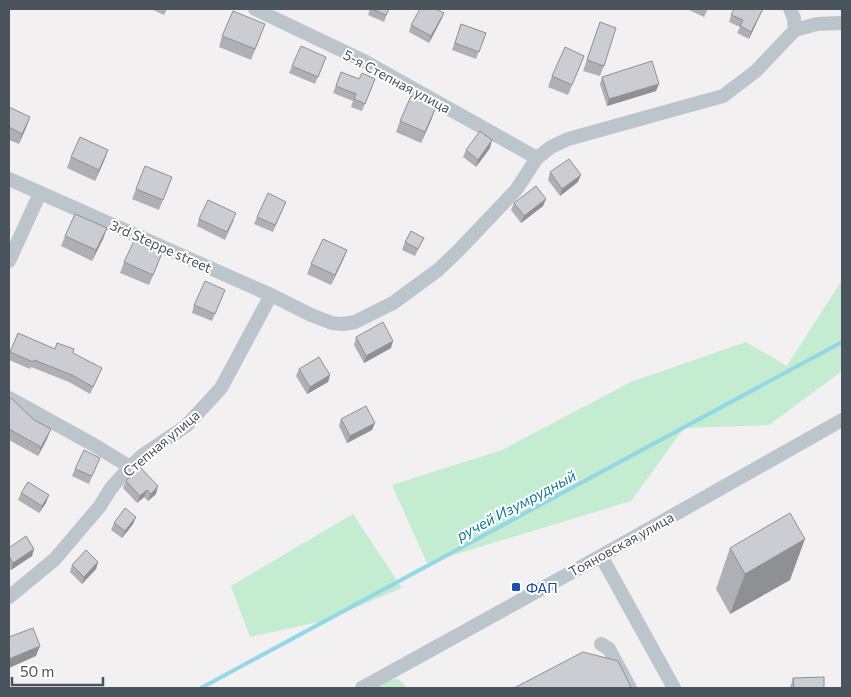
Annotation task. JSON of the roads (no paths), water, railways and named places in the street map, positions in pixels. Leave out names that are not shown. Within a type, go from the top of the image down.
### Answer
[{"type":"street","name":"5-я Степная улица","points":[[255,9],[364,61],[537,158]]},
{"type":"street","points":[[790,9],[794,18],[795,30]]},
{"type":"street","points":[[537,158],[551,146],[568,139],[723,96],[756,71],[795,30],[817,24],[842,23]]},
{"type":"street","name":"3rd Steppe street","points":[[9,179],[312,315],[332,323],[342,324],[355,322],[393,303],[438,270],[516,190],[537,158]]},
{"type":"street","points":[[9,261],[40,193]]},
{"type":"street","name":"Степная улица","points":[[9,597],[55,559],[130,467],[143,455],[186,426],[221,388],[271,295]]},
{"type":"street","points":[[9,398],[130,467]]},
{"type":"street","name":"Тояновская улица","points":[[362,688],[842,420]]},
{"type":"street","points":[[600,556],[674,688]]},
{"type":"street","points":[[600,644],[609,649],[630,688]]},
{"type":"waterway","name":"ручей Изумрудный","points":[[201,688],[842,342]]},
{"type":"place","name":"ФАП","points":[[516,587]]}]
